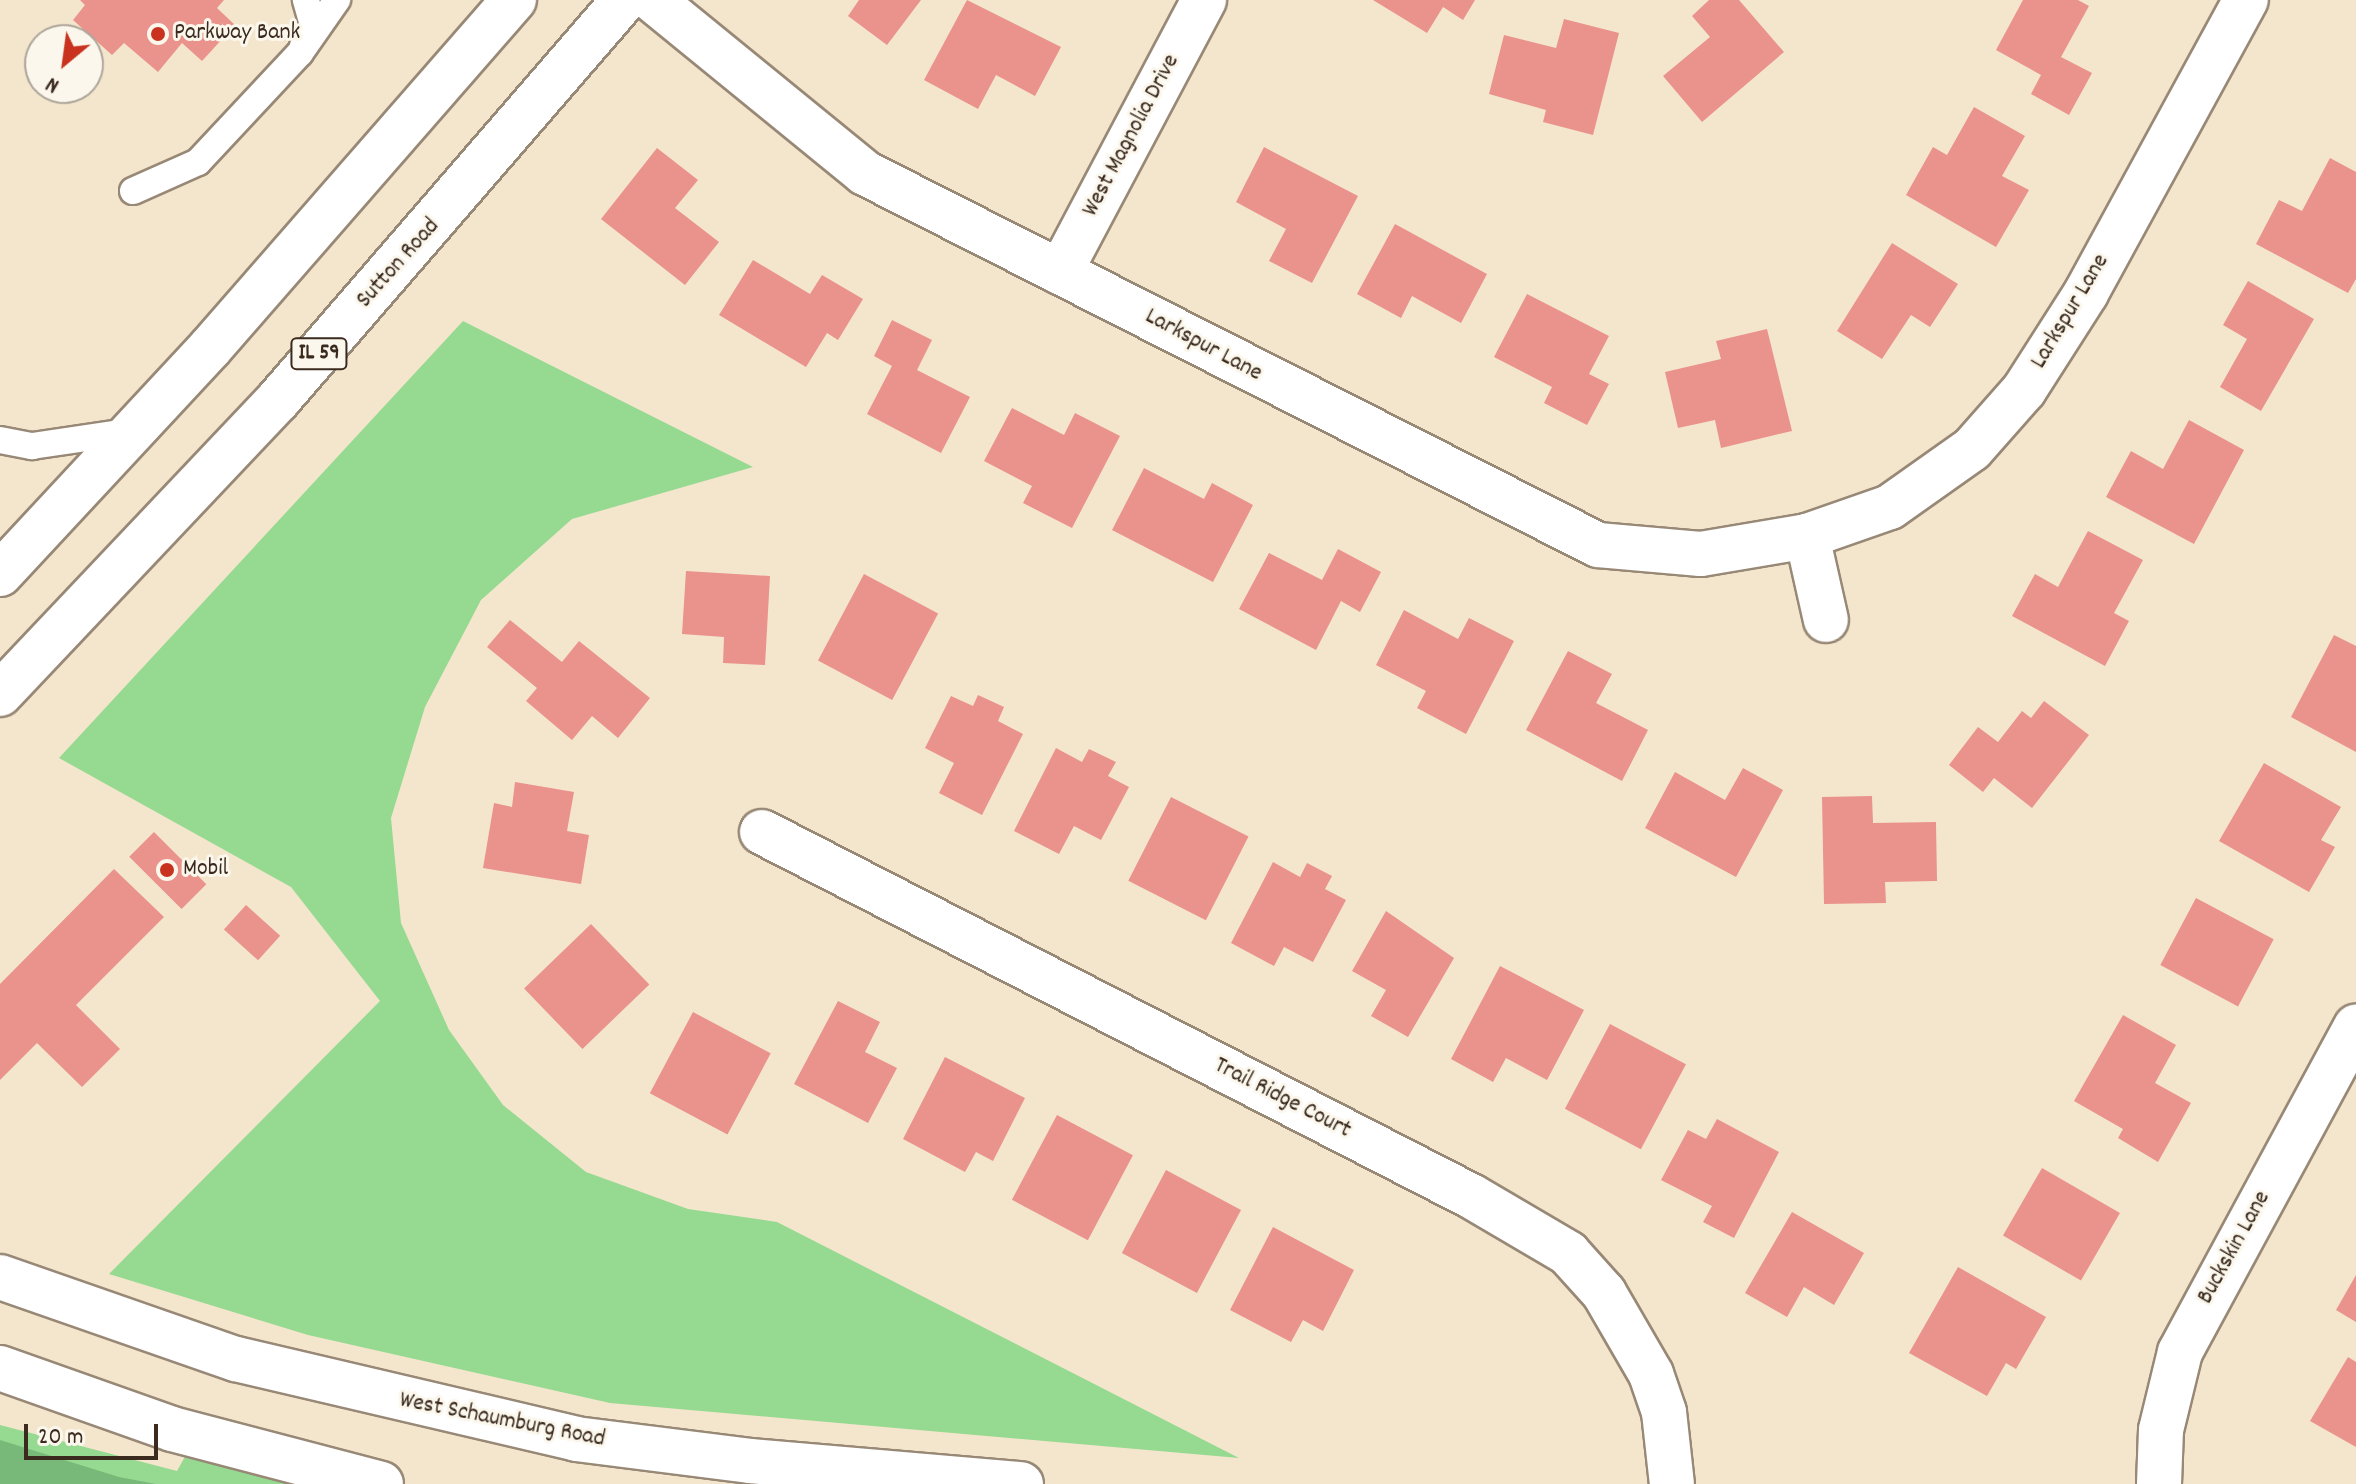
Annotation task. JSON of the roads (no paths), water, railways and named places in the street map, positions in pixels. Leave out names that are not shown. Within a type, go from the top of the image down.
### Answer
[{"type":"street","points":[[0,574],[133,431],[514,0]]},
{"type":"street","name":"Sutton Road","points":[[0,694],[268,411],[496,153],[624,0]]},
{"type":"street","name":"Larkspur Lane","points":[[653,0],[865,173],[1598,545],[1701,554],[1807,536],[1890,507],[1972,449],[2024,390],[2086,293],[2246,0]]},
{"type":"street","name":"West Magnolia Drive","points":[[1060,272],[1204,0]]},
{"type":"street","points":[[1807,536],[1826,620]]},
{"type":"street","name":"Trail Ridge Court","points":[[762,832],[1471,1196],[1568,1253],[1604,1293],[1651,1374],[1664,1412],[1672,1484]]},
{"type":"street","name":"Buckskin Lane","points":[[2159,1484],[2161,1430],[2180,1352],[2356,1027]]},
{"type":"street","name":"West Schaumburg Road","points":[[0,1277],[236,1359],[348,1389],[576,1439],[750,1461],[1021,1484]]},
{"type":"street","points":[[0,1368],[172,1429],[381,1484]]},
{"type":"lane","points":[[300,53],[313,25],[306,0]]},
{"type":"lane","points":[[133,191],[198,162],[300,53],[329,7]]},
{"type":"lane","points":[[0,440],[32,446],[133,431]]},
{"type":"place","name":"Parkway Bank","points":[[158,34]]},
{"type":"place","name":"Mobil","points":[[167,870]]}]
